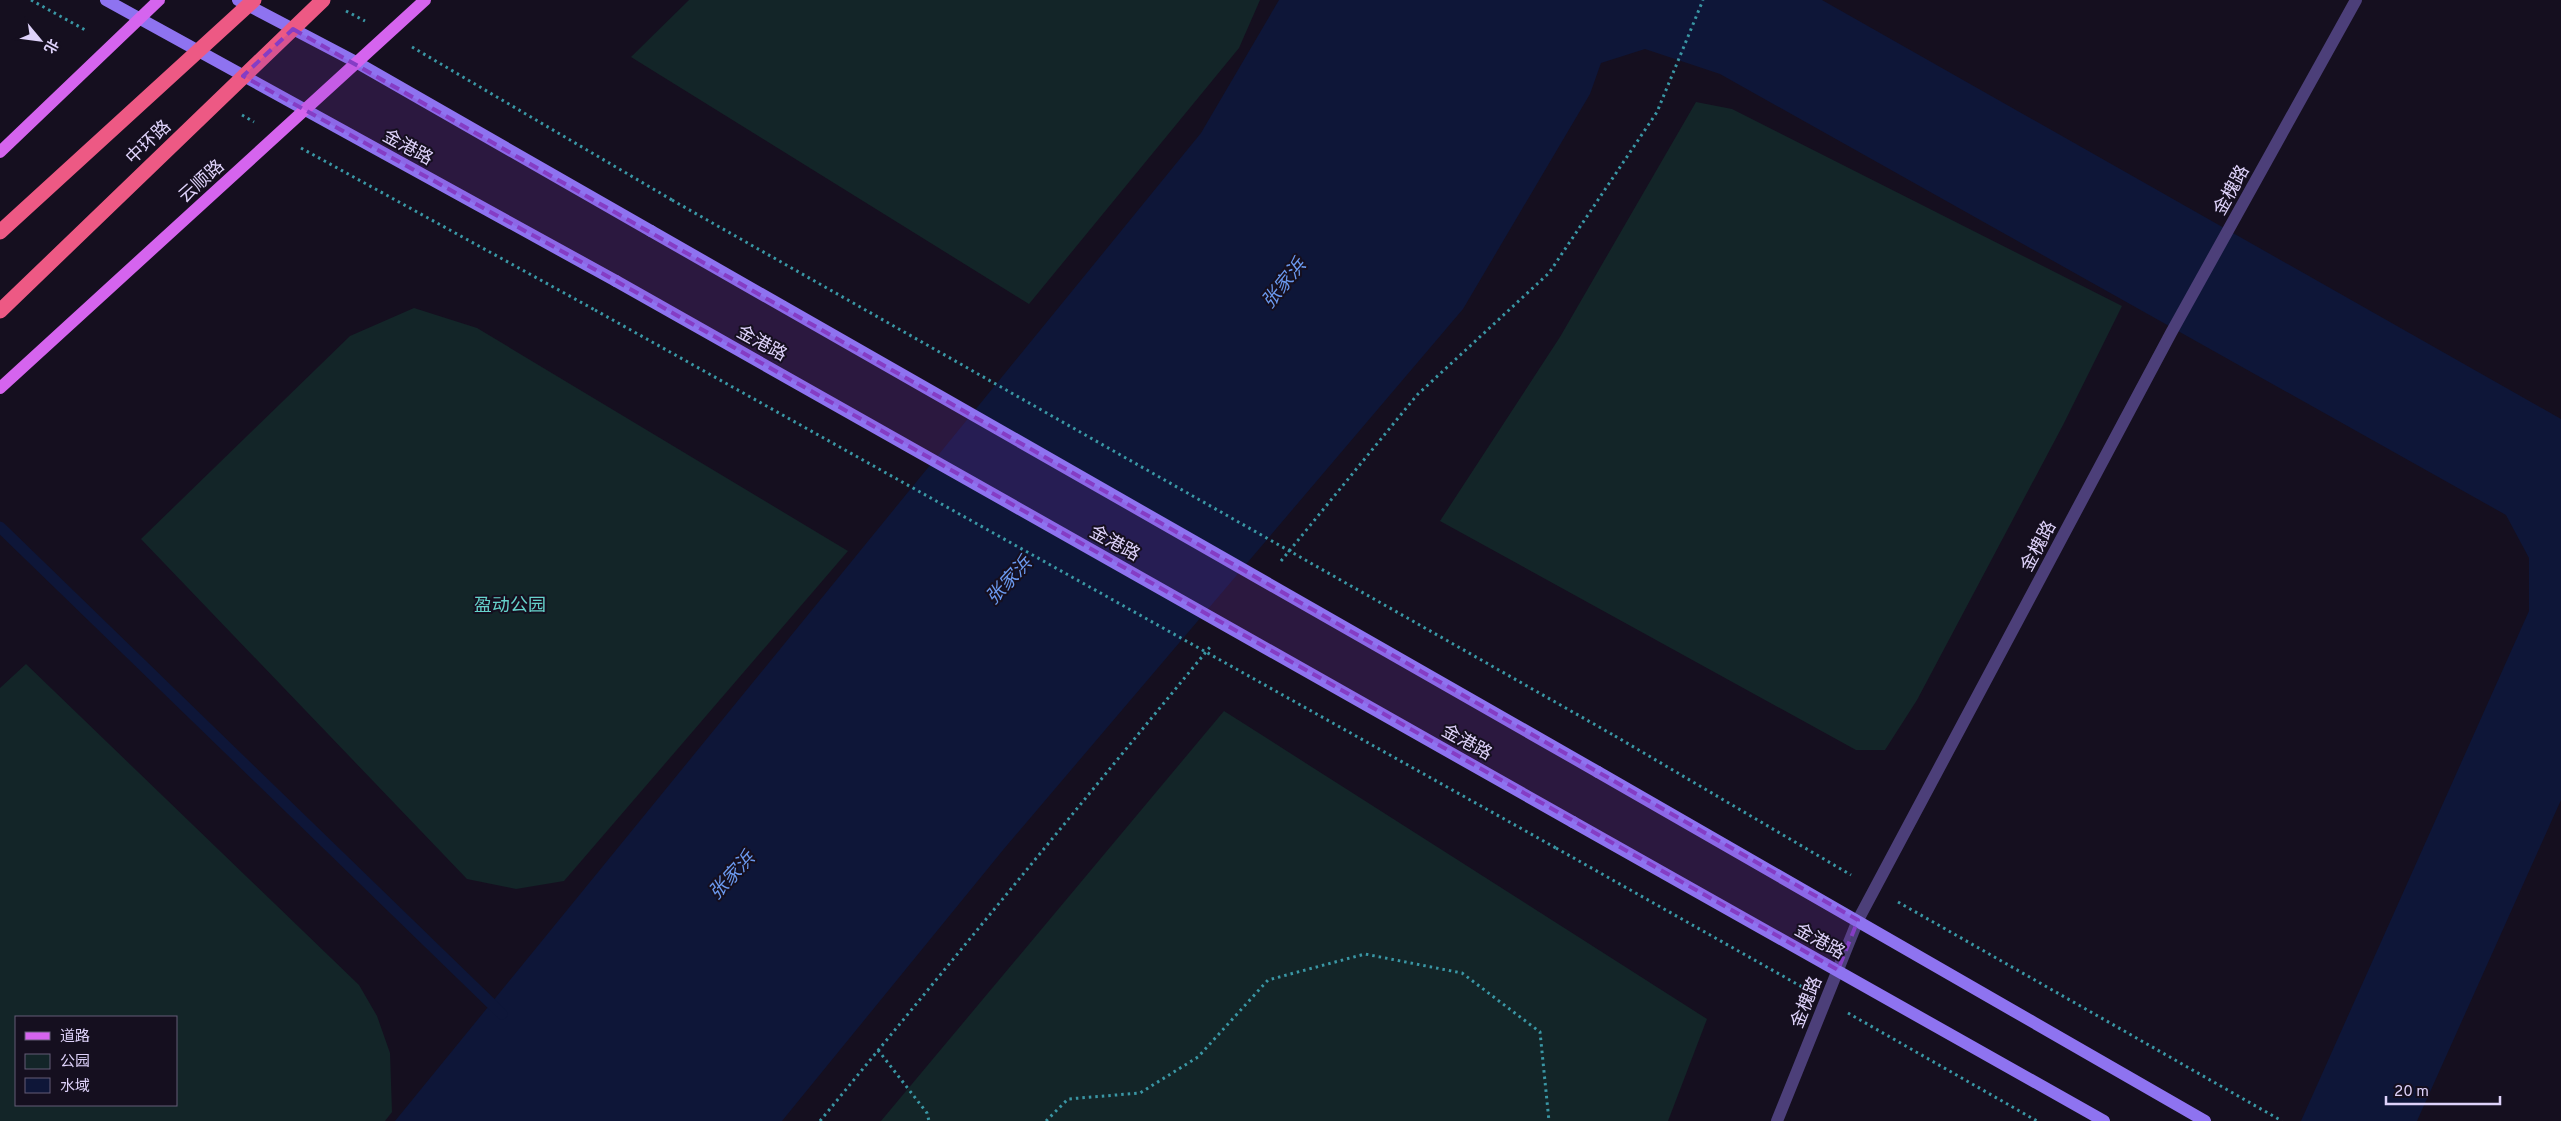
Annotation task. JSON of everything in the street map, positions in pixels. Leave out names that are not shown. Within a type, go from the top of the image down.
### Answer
[{"type":"highway","name":"中环路","points":[[0,232],[254,0]]},
{"type":"highway","name":"中环路","points":[[0,311],[323,0]]},
{"type":"main road","points":[[0,152],[159,0]]},
{"type":"main road","name":"云顺路","points":[[3,384],[425,0]]},
{"type":"street","name":"金港路","points":[[106,0],[616,281],[2104,1121]]},
{"type":"street","name":"金港路","points":[[238,0],[356,62],[1858,920],[2205,1121]]},
{"type":"street","name":"金槐路","points":[[1777,1121],[1858,920],[2171,333],[2356,0]]},
{"type":"path","points":[[31,0],[112,45]]},
{"type":"path","points":[[1657,112],[1703,0]]},
{"type":"path","points":[[341,8],[672,200],[1615,736],[1876,889],[2282,1121]]},
{"type":"path","points":[[234,111],[596,310],[1556,848],[2037,1121]]},
{"type":"path","points":[[1046,1121],[1068,1099],[1140,1093],[1198,1057],[1268,980],[1365,954],[1462,973],[1540,1032],[1549,1121]]},
{"type":"path","points":[[878,1050],[927,1113],[929,1121]]},
{"type":"highlighted area","points":[[293,29],[1858,920],[1838,970],[616,281],[243,76]]},
{"type":"green space","points":[[689,0],[1260,0],[1239,48],[1029,304],[631,57]]},
{"type":"green space","points":[[1696,102],[1732,109],[2122,306],[2063,425],[1917,700],[1885,750],[1856,750],[1440,521],[1560,337]]},
{"type":"green space","name":"盈动公园","points":[[414,308],[477,328],[848,551],[564,881],[516,889],[467,879],[141,539],[350,336]]},
{"type":"green space","points":[[26,664],[359,985],[377,1016],[390,1053],[392,1112],[385,1121],[0,1121],[0,688]]},
{"type":"green space","points":[[1224,711],[1707,1019],[1668,1121],[881,1121]]},
{"type":"water","name":"张家浜","points":[[1279,0],[1822,0],[2561,419],[2561,800],[2417,1121],[2301,1121],[2529,611],[2529,558],[2506,515],[1720,74],[1645,49],[1601,63],[1590,94],[1463,309],[1003,850],[782,1121],[395,1121],[1201,133]]},
{"type":"waterway","points":[[0,527],[502,1014]]}]
